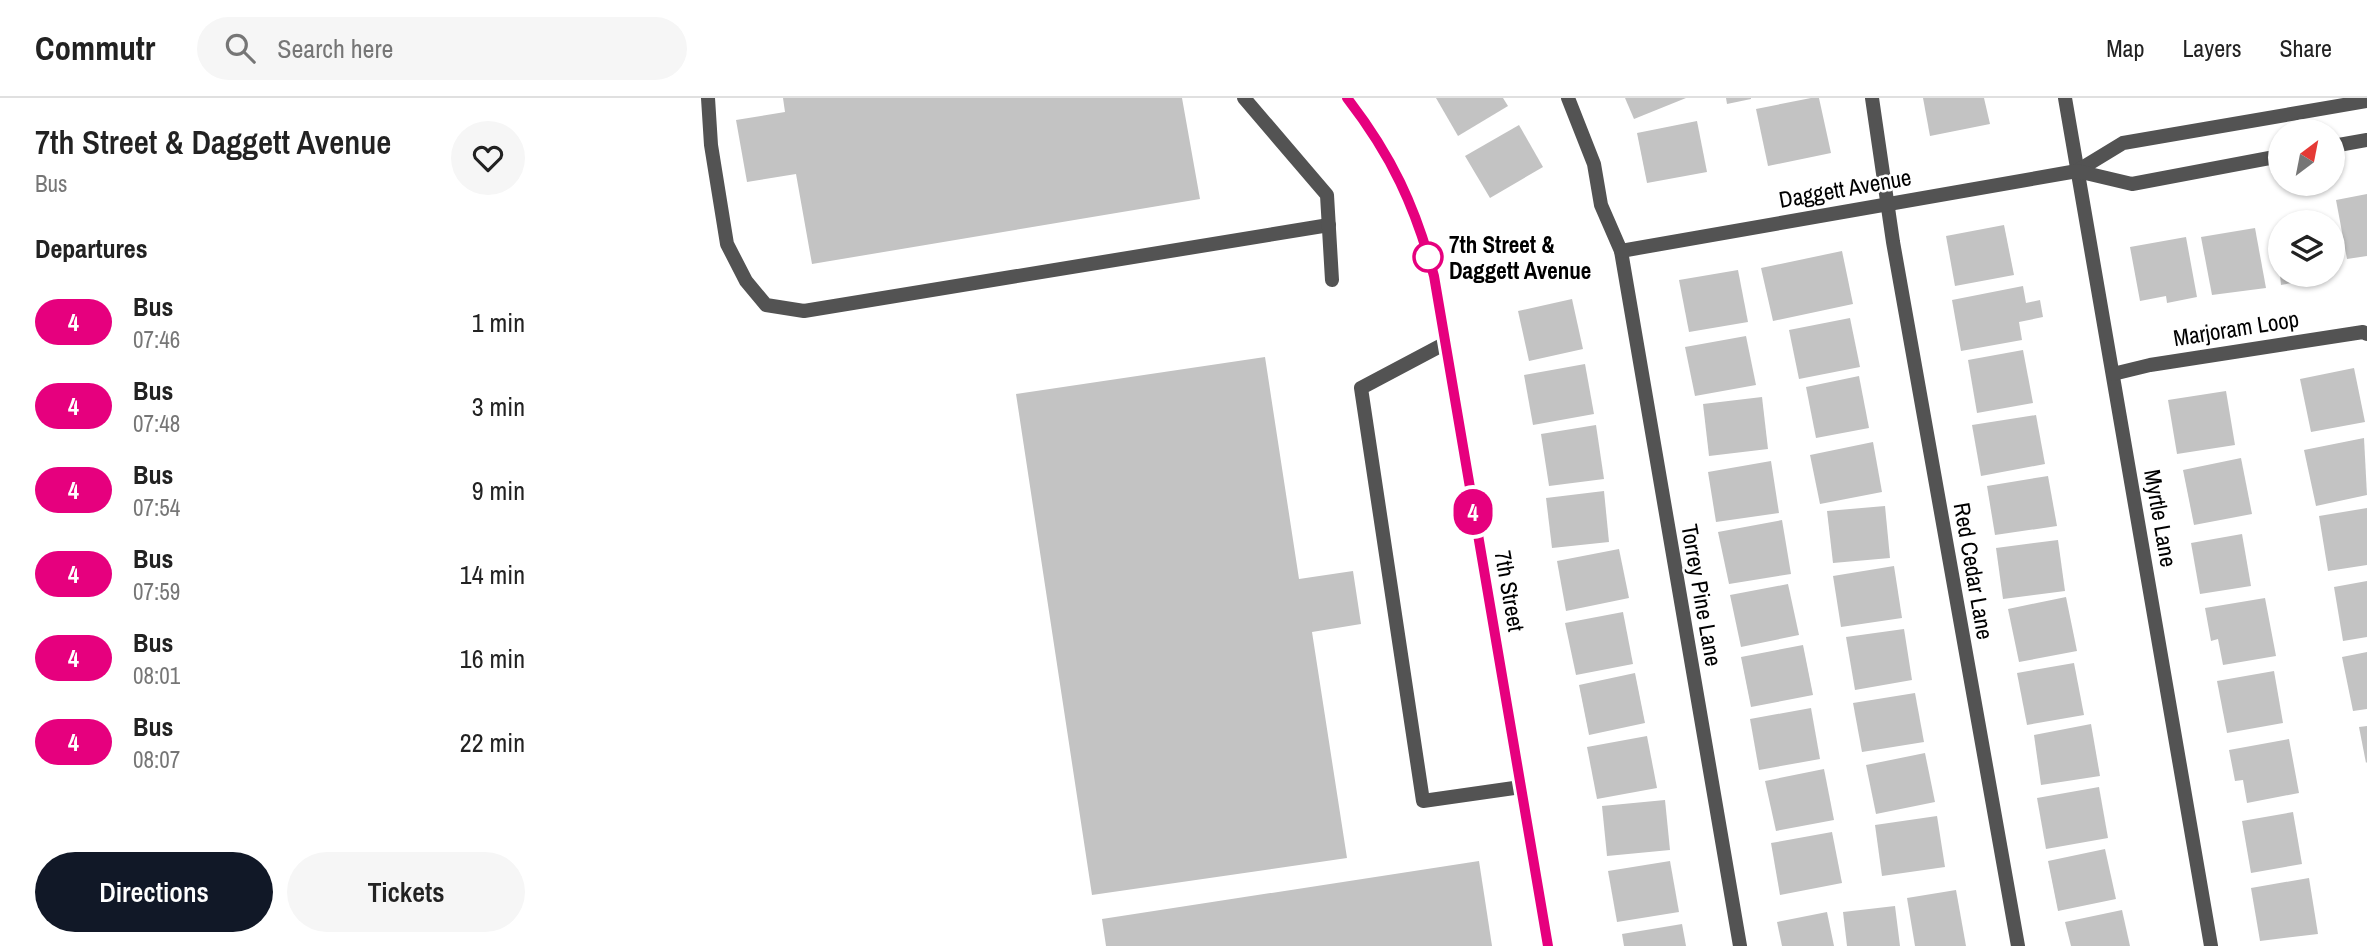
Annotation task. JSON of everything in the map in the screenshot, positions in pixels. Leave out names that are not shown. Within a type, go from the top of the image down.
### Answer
[{"type":"street","points":[[708,98],[711,145],[727,243],[746,281],[766,305],[804,312],[1329,225]]},
{"type":"street","points":[[1244,98],[1327,195],[1332,280]]},
{"type":"street","name":"7th Street","points":[[1347,98],[1373,131],[1403,182],[1418,220],[1434,276],[1548,946]]},
{"type":"street","name":"Torrey Pine Lane","points":[[1569,98],[1594,164],[1601,205],[1622,251],[1740,946]]},
{"type":"street","name":"Red Cedar Lane","points":[[1872,98],[1888,204],[2018,946]]},
{"type":"street","name":"Myrtle Lane","points":[[2064,98],[2211,946]]},
{"type":"street","name":"Daggett Avenue","points":[[1622,251],[2077,171],[2123,143],[2367,101]]},
{"type":"street","points":[[2345,144],[2367,140]]},
{"type":"street","name":"Daggett Avenue","points":[[2077,171],[2132,184],[2268,158]]},
{"type":"street","name":"Marjoram Loop","points":[[2113,374],[2164,363],[2363,332],[2367,334]]},
{"type":"street","points":[[1444,344],[1361,388],[1423,801],[1521,787]]},
{"type":"building","points":[[783,98],[1182,98],[1200,199],[812,264],[796,174],[747,182],[736,120],[785,112]]},
{"type":"building","points":[[1436,98],[1503,98],[1508,106],[1458,136]]},
{"type":"building","points":[[1625,98],[1686,98],[1634,119]]},
{"type":"building","points":[[1726,98],[1751,98],[1751,99],[1727,104]]},
{"type":"building","points":[[1819,98],[1831,153],[1768,166],[1756,109]]},
{"type":"building","points":[[1923,98],[1984,98],[1990,124],[1930,136]]},
{"type":"building","points":[[1697,121],[1707,172],[1647,183],[1637,133]]},
{"type":"building","points":[[1519,125],[1543,167],[1490,198],[1465,156]]},
{"type":"building","points":[[2367,194],[2367,256],[2347,259],[2345,210],[2338,210],[2336,200]]},
{"type":"building","points":[[2004,225],[2014,275],[1955,286],[1946,236]]},
{"type":"building","points":[[2255,228],[2266,288],[2212,295],[2201,237]]},
{"type":"building","points":[[2186,237],[2197,297],[2167,303],[2166,296],[2140,301],[2130,247]]},
{"type":"building","points":[[1842,251],[1853,304],[1773,321],[1761,268]]},
{"type":"building","points":[[1738,270],[1748,322],[1689,332],[1679,280]]},
{"type":"building","points":[[2023,286],[2026,303],[2040,300],[2043,317],[2019,322],[2022,340],[1961,351],[1952,300]]},
{"type":"building","points":[[1572,299],[1583,349],[1529,361],[1518,311]]},
{"type":"building","points":[[1850,318],[1860,367],[1799,379],[1789,330]]},
{"type":"building","points":[[1746,336],[1756,385],[1695,396],[1685,347]]},
{"type":"building","points":[[2023,350],[2033,403],[1977,413],[1968,360]]},
{"type":"building","points":[[1265,357],[1299,579],[1353,571],[1361,624],[1312,632],[1347,858],[1092,895],[1016,394]]},
{"type":"building","points":[[1585,364],[1594,414],[1533,425],[1524,375]]},
{"type":"building","points":[[2354,368],[2365,422],[2311,432],[2300,379]]},
{"type":"building","points":[[1859,376],[1869,428],[1816,438],[1806,387]]},
{"type":"building","points":[[2226,391],[2235,445],[2177,454],[2168,400]]},
{"type":"building","points":[[1762,397],[1768,449],[1709,456],[1703,404]]},
{"type":"building","points":[[2036,415],[2045,464],[1981,476],[1972,425]]},
{"type":"building","points":[[1596,425],[1604,479],[1549,486],[1541,434]]},
{"type":"building","points":[[2364,438],[2367,495],[2316,506],[2304,450]]},
{"type":"building","points":[[1873,442],[1882,492],[1820,504],[1810,455]]},
{"type":"building","points":[[2241,458],[2252,514],[2194,525],[2183,470]]},
{"type":"building","points":[[1771,461],[1779,513],[1716,522],[1708,472]]},
{"type":"building","points":[[2048,476],[2057,526],[1995,535],[1987,486]]},
{"type":"building","points":[[1604,491],[1609,542],[1552,548],[1546,498]]},
{"type":"building","points":[[1885,506],[1890,558],[1833,563],[1827,511]]},
{"type":"building","points":[[2367,508],[2367,565],[2328,571],[2319,516]]},
{"type":"building","points":[[1782,520],[1791,574],[1729,584],[1718,532]]},
{"type":"building","points":[[2242,534],[2251,586],[2200,594],[2191,543]]},
{"type":"building","points":[[2058,540],[2065,591],[2003,599],[1996,548]]},
{"type":"building","points":[[1619,549],[1629,598],[1566,611],[1557,561]]},
{"type":"building","points":[[1894,566],[1902,618],[1841,627],[1833,576]]},
{"type":"building","points":[[2367,581],[2367,637],[2343,641],[2334,587]]},
{"type":"building","points":[[1788,584],[1799,635],[1741,647],[1730,595]]},
{"type":"building","points":[[2066,597],[2077,651],[2019,662],[2008,609]]},
{"type":"building","points":[[2265,598],[2276,656],[2223,665],[2218,639],[2211,641],[2205,608]]},
{"type":"building","points":[[1623,612],[1633,664],[1576,675],[1565,623]]},
{"type":"building","points":[[1904,629],[1912,680],[1855,690],[1846,637]]},
{"type":"building","points":[[1803,645],[1813,695],[1751,707],[1741,657]]},
{"type":"building","points":[[2367,652],[2367,709],[2353,711],[2342,657]]},
{"type":"building","points":[[2074,663],[2084,715],[2027,725],[2017,673]]},
{"type":"building","points":[[2274,671],[2283,723],[2227,733],[2217,681]]},
{"type":"building","points":[[1635,673],[1645,723],[1589,735],[1579,685]]},
{"type":"building","points":[[1915,693],[1924,742],[1862,752],[1853,703]]},
{"type":"building","points":[[1811,708],[1820,759],[1759,770],[1750,719]]},
{"type":"building","points":[[2091,724],[2100,776],[2041,785],[2034,735]]},
{"type":"building","points":[[2367,726],[2367,762],[2366,763],[2359,727]]},
{"type":"building","points":[[1647,736],[1657,788],[1597,799],[1587,747]]},
{"type":"building","points":[[2289,739],[2299,793],[2247,803],[2243,780],[2235,781],[2229,750]]},
{"type":"building","points":[[1925,753],[1935,802],[1876,814],[1866,765]]},
{"type":"building","points":[[1824,769],[1834,820],[1776,831],[1765,781]]},
{"type":"building","points":[[2099,787],[2108,838],[2046,849],[2037,798]]},
{"type":"building","points":[[1665,800],[1670,850],[1607,856],[1602,806]]},
{"type":"building","points":[[2293,812],[2302,864],[2251,873],[2242,821]]},
{"type":"building","points":[[1937,816],[1945,867],[1882,876],[1875,825]]},
{"type":"building","points":[[1832,832],[1842,883],[1780,895],[1771,843]]},
{"type":"building","points":[[2105,849],[2116,899],[2058,911],[2048,861]]},
{"type":"building","points":[[1479,861],[1492,946],[1106,946],[1102,919]]},
{"type":"building","points":[[1670,861],[1679,912],[1617,922],[1608,871]]},
{"type":"building","points":[[2309,878],[2318,934],[2260,941],[2251,888]]},
{"type":"building","points":[[1956,890],[1966,946],[1915,946],[1907,898]]},
{"type":"building","points":[[1895,906],[1900,946],[1847,946],[1843,912]]},
{"type":"building","points":[[2122,910],[2130,946],[2071,946],[2065,922]]},
{"type":"building","points":[[1827,912],[1834,946],[1782,946],[1777,922]]},
{"type":"building","points":[[1682,924],[1686,946],[1624,946],[1622,934]]},
{"type":"bus line","name":"4","points":[[1347,98],[1373,131],[1403,182],[1423,233],[1434,276],[1548,946]]},
{"type":"place","name":"7th Street & Daggett Avenue","points":[[1428,257]]}]
